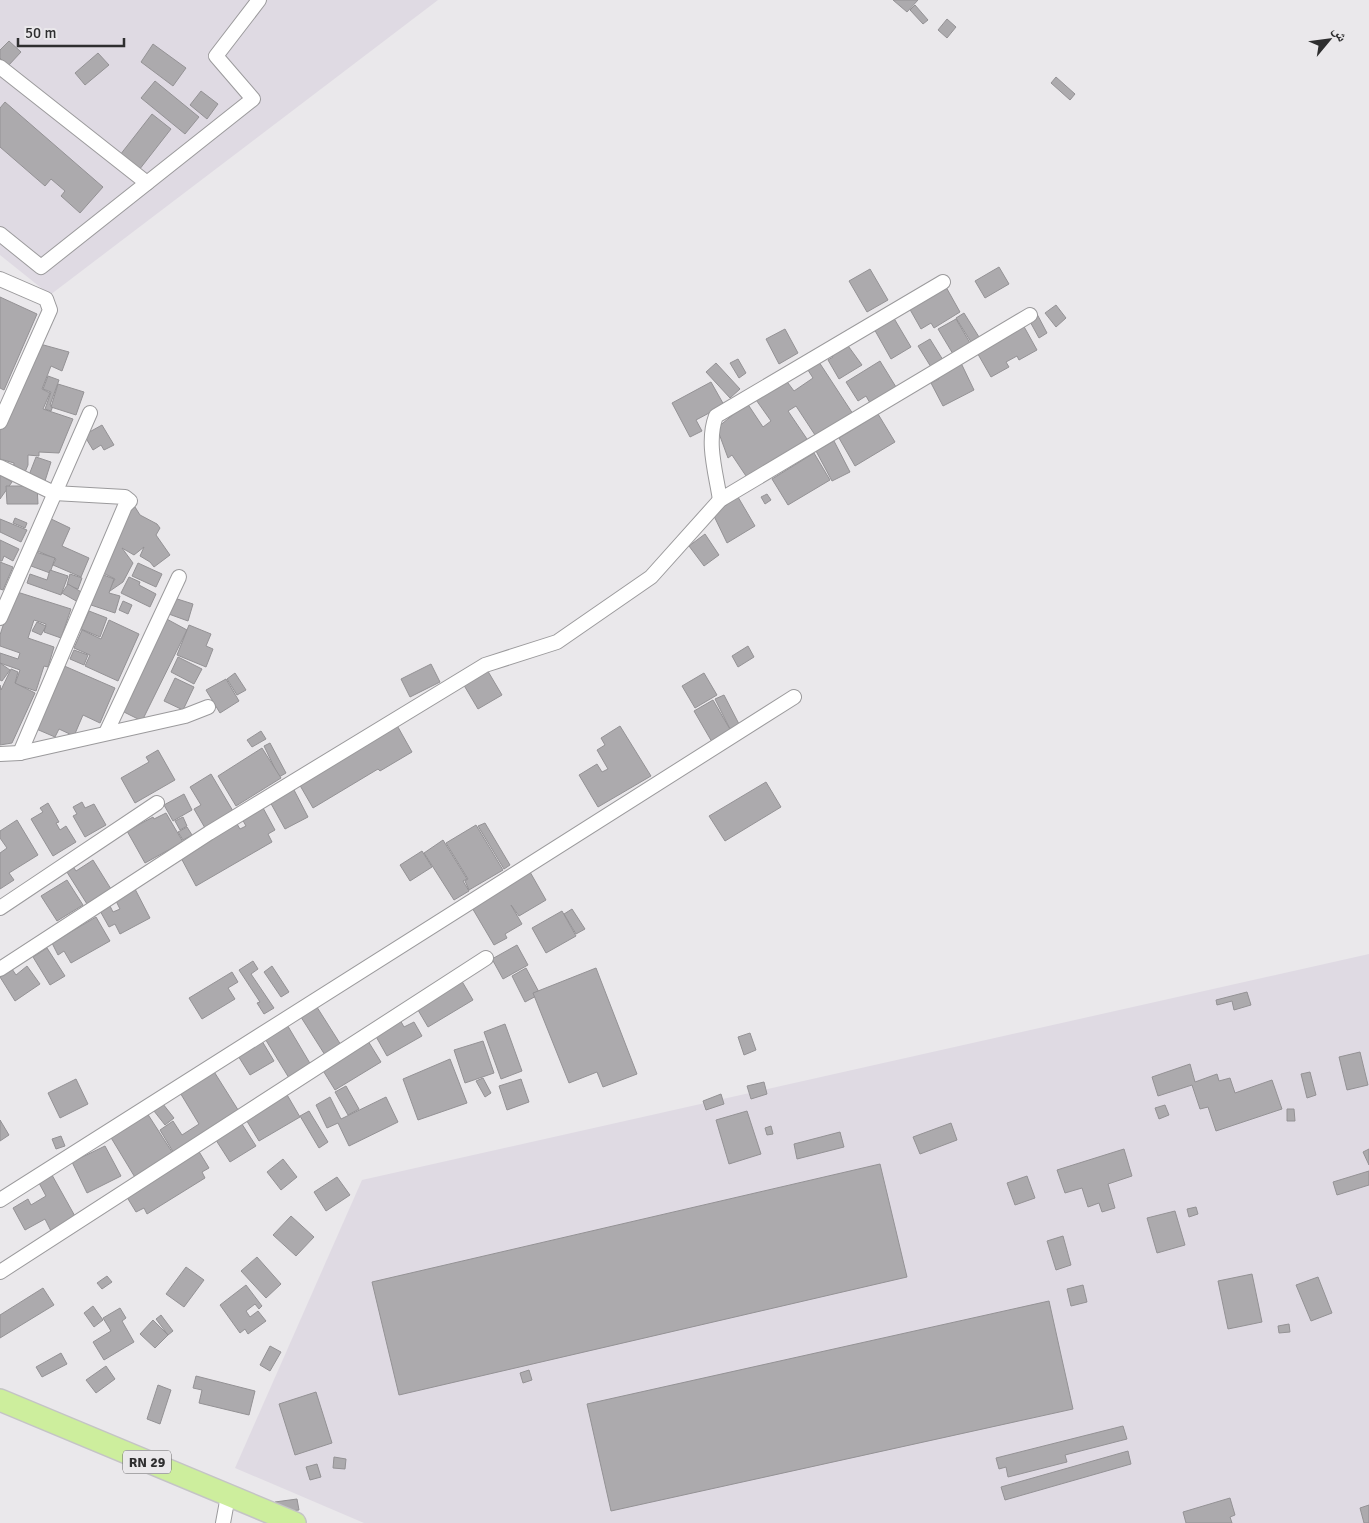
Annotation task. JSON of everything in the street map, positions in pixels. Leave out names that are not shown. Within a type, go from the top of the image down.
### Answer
[{"type":"main road","name":"RN 29","points":[[0,1400],[295,1523]]},
{"type":"street","points":[[0,234],[41,267],[252,99],[216,56],[259,0]]},
{"type":"street","points":[[0,67],[147,183]]},
{"type":"street","points":[[0,279],[46,299],[50,310],[0,422]]},
{"type":"street","points":[[720,500],[711,429],[716,416],[943,282]]},
{"type":"street","points":[[0,969],[209,833],[485,665],[558,642],[650,577],[720,500],[1030,315]]},
{"type":"street","points":[[0,618],[90,413]]},
{"type":"street","points":[[0,467],[54,492],[125,497],[130,501],[125,506],[20,753]]},
{"type":"street","points":[[106,733],[179,577]]},
{"type":"street","points":[[0,1200],[794,698]]},
{"type":"street","points":[[0,754],[20,753],[185,716],[208,707]]},
{"type":"street","points":[[0,908],[157,803]]},
{"type":"street","points":[[0,1272],[486,958]]},
{"type":"street","points":[[223,1523],[228,1496]]},
{"type":"shaded area","points":[[0,0],[438,0],[50,295],[0,255]]},
{"type":"shaded area","points":[[1369,954],[1369,1523],[364,1523],[235,1468],[362,1180]]},
{"type":"building","points":[[893,0],[918,0],[907,12]]},
{"type":"building","points":[[915,5],[928,20],[923,24],[910,10]]},
{"type":"building","points":[[947,19],[956,27],[947,38],[938,30]]},
{"type":"building","points":[[9,41],[21,52],[8,66],[0,58],[0,50]]},
{"type":"building","points":[[153,44],[186,68],[173,86],[141,62]]},
{"type":"building","points":[[98,53],[109,65],[85,85],[75,73]]},
{"type":"building","points":[[1056,77],[1075,94],[1070,100],[1051,83]]},
{"type":"building","points":[[155,81],[199,117],[185,134],[141,98]]},
{"type":"building","points":[[201,91],[218,104],[207,119],[190,105]]},
{"type":"building","points":[[5,102],[103,187],[80,213],[61,196],[65,191],[51,179],[45,186],[0,147],[0,108]]},
{"type":"building","points":[[152,114],[171,129],[139,170],[120,155]]},
{"type":"building","points":[[999,267],[1009,284],[985,298],[975,281]]},
{"type":"building","points":[[870,269],[888,300],[867,312],[849,281]]},
{"type":"building","points":[[946,287],[960,312],[934,328],[931,323],[921,329],[908,306]]},
{"type":"building","points":[[0,297],[37,314],[4,390],[0,388]]},
{"type":"building","points":[[1056,305],[1066,318],[1056,327],[1045,313]]},
{"type":"building","points":[[964,313],[979,337],[971,342],[956,318]]},
{"type":"building","points":[[1037,314],[1047,333],[1039,338],[1028,318]]},
{"type":"building","points":[[892,315],[911,347],[891,359],[873,327]]},
{"type":"building","points":[[956,319],[970,343],[953,354],[938,329]]},
{"type":"building","points":[[1022,323],[1037,350],[1019,360],[1017,356],[1006,362],[1009,367],[991,377],[975,349]]},
{"type":"building","points":[[785,329],[798,353],[779,364],[766,339]]},
{"type":"building","points":[[930,339],[943,360],[931,367],[918,346]]},
{"type":"building","points":[[846,343],[862,365],[839,379],[828,360],[833,357],[829,352]]},
{"type":"building","points":[[40,344],[69,352],[62,371],[51,366],[42,389],[50,393],[43,409],[73,419],[59,453],[39,452],[39,456],[28,455],[28,465],[23,477],[13,472],[14,463],[0,459],[0,430]]},
{"type":"building","points":[[738,359],[746,373],[739,378],[730,363]]},
{"type":"building","points":[[817,359],[853,414],[817,438],[796,406],[788,411],[807,439],[748,479],[732,455],[728,458],[717,428],[747,403],[763,427],[771,421],[754,397],[785,379],[794,391],[813,378],[806,367]]},
{"type":"building","points":[[880,361],[896,387],[870,403],[866,396],[858,401],[846,382]]},
{"type":"building","points":[[716,363],[740,389],[730,398],[706,372]]},
{"type":"building","points":[[961,363],[974,390],[943,406],[931,383],[939,379],[937,375]]},
{"type":"building","points":[[48,376],[59,380],[50,405],[53,406],[51,411],[45,409],[51,392],[43,389]]},
{"type":"building","points":[[711,382],[724,405],[696,420],[702,431],[690,437],[672,403]]},
{"type":"building","points":[[58,384],[84,392],[76,415],[51,407]]},
{"type":"building","points":[[878,414],[895,442],[855,466],[839,438]]},
{"type":"building","points":[[102,425],[114,445],[104,450],[101,445],[93,450],[84,435]]},
{"type":"building","points":[[834,441],[850,472],[832,481],[816,451]]},
{"type":"building","points":[[814,453],[830,480],[788,505],[772,479]]},
{"type":"building","points":[[36,457],[51,462],[45,481],[29,475]]},
{"type":"building","points":[[0,475],[12,482],[0,499]]},
{"type":"building","points":[[6,486],[37,486],[38,504],[7,504]]},
{"type":"building","points":[[767,494],[771,500],[765,504],[761,497]]},
{"type":"building","points":[[738,497],[755,526],[727,543],[713,514]]},
{"type":"building","points":[[135,507],[140,515],[157,524],[160,528],[156,535],[170,555],[154,567],[140,556],[144,547],[134,555],[122,548],[133,563],[123,582],[107,593],[115,579],[99,571],[130,511]]},
{"type":"building","points":[[47,517],[70,528],[62,546],[89,558],[81,577],[53,565],[56,559],[33,549]]},
{"type":"building","points":[[15,518],[27,523],[25,528],[13,523]]},
{"type":"building","points":[[0,519],[27,530],[21,542],[0,532]]},
{"type":"building","points":[[705,534],[719,555],[704,566],[689,546]]},
{"type":"building","points":[[0,540],[19,549],[13,561],[4,556],[2,561],[0,561]]},
{"type":"building","points":[[36,552],[55,558],[50,573],[31,566]]},
{"type":"building","points":[[0,562],[13,567],[3,590],[0,589]]},
{"type":"building","points":[[138,563],[162,574],[156,587],[132,576]]},
{"type":"building","points":[[50,570],[68,576],[61,595],[27,583],[30,574],[47,580]]},
{"type":"building","points":[[70,574],[82,578],[78,589],[67,585]]},
{"type":"building","points":[[101,574],[114,579],[109,593],[120,596],[115,613],[91,605]]},
{"type":"building","points":[[129,577],[140,582],[139,585],[156,594],[150,607],[121,593]]},
{"type":"building","points":[[68,584],[83,593],[78,602],[62,593]]},
{"type":"building","points":[[14,591],[71,609],[61,638],[44,632],[46,624],[34,620],[28,638],[54,647],[48,667],[44,666],[36,691],[15,684],[20,670],[0,663],[0,653],[18,659],[20,653],[0,646],[0,635]]},
{"type":"building","points":[[171,597],[193,604],[188,621],[166,613]]},
{"type":"building","points":[[123,601],[132,605],[128,614],[119,610]]},
{"type":"building","points":[[89,611],[107,618],[100,637],[81,629]]},
{"type":"building","points":[[163,617],[187,630],[142,721],[118,709]]},
{"type":"building","points":[[109,620],[139,634],[118,681],[85,666],[90,655],[74,648],[82,630],[101,639]]},
{"type":"building","points":[[37,622],[46,626],[41,635],[32,631]]},
{"type":"building","points":[[189,625],[211,634],[206,646],[213,649],[206,667],[177,655]]},
{"type":"building","points":[[748,646],[754,657],[738,667],[732,656]]},
{"type":"building","points":[[74,650],[88,655],[84,665],[70,659]]},
{"type":"building","points":[[178,657],[202,669],[194,684],[171,672]]},
{"type":"building","points":[[0,663],[10,670],[2,681],[0,680]]},
{"type":"building","points":[[431,664],[440,682],[410,697],[401,679]]},
{"type":"building","points":[[62,665],[115,688],[100,723],[83,715],[74,736],[59,729],[55,737],[34,728]]},
{"type":"building","points":[[486,668],[502,695],[478,709],[462,682]]},
{"type":"building","points":[[11,669],[18,672],[15,683],[35,693],[12,743],[0,745],[0,685],[1,690]]},
{"type":"building","points":[[235,673],[246,690],[237,695],[227,679]]},
{"type":"building","points":[[704,673],[717,695],[695,708],[682,686]]},
{"type":"building","points":[[175,678],[194,687],[183,710],[164,701]]},
{"type":"building","points":[[226,679],[239,701],[220,713],[206,690]]},
{"type":"building","points":[[724,695],[739,724],[730,729],[715,699]]},
{"type":"building","points":[[713,700],[731,731],[712,742],[694,711]]},
{"type":"building","points":[[394,720],[412,752],[380,771],[378,769],[313,808],[298,782]]},
{"type":"building","points":[[620,726],[651,776],[598,807],[579,775],[597,764],[602,772],[608,769],[597,750],[605,745],[601,738]]},
{"type":"building","points":[[261,731],[266,739],[252,747],[247,740]]},
{"type":"building","points":[[270,743],[286,773],[279,777],[264,746]]},
{"type":"building","points":[[262,748],[281,778],[236,806],[218,776]]},
{"type":"building","points":[[158,750],[175,780],[135,803],[121,778],[149,762],[146,757]]},
{"type":"building","points":[[211,774],[233,811],[205,828],[194,809],[201,805],[190,787]]},
{"type":"building","points":[[766,782],[781,807],[725,841],[709,816]]},
{"type":"building","points":[[293,788],[308,817],[285,829],[269,800]]},
{"type":"building","points":[[184,794],[192,810],[173,821],[164,805]]},
{"type":"building","points":[[82,802],[85,808],[94,804],[106,825],[85,837],[73,816],[77,814],[73,807]]},
{"type":"building","points":[[48,803],[59,822],[56,823],[60,830],[66,826],[76,842],[53,856],[31,819],[43,812],[40,808]]},
{"type":"building","points":[[262,806],[275,830],[268,834],[272,842],[196,886],[180,856],[237,824],[240,829],[246,826],[241,817]]},
{"type":"building","points":[[166,813],[183,842],[145,863],[127,831],[153,817],[154,819]]},
{"type":"building","points":[[183,817],[187,826],[180,830],[175,821]]},
{"type":"building","points":[[17,820],[38,855],[9,873],[14,880],[0,889],[0,853],[7,848],[0,838],[0,831]]},
{"type":"building","points":[[485,823],[510,865],[504,869],[478,826]]},
{"type":"building","points":[[476,825],[503,870],[469,890],[465,881],[468,879],[446,843]]},
{"type":"building","points":[[187,827],[192,835],[183,840],[178,832]]},
{"type":"building","points":[[443,840],[467,879],[463,881],[469,891],[454,900],[424,853]]},
{"type":"building","points":[[422,851],[432,867],[410,881],[400,865]]},
{"type":"building","points":[[93,860],[111,889],[87,904],[65,869],[72,865],[76,871]]},
{"type":"building","points":[[530,872],[546,900],[519,916],[511,905],[522,924],[505,934],[507,938],[494,945],[471,906]]},
{"type":"building","points":[[67,880],[83,905],[57,921],[41,896]]},
{"type":"building","points":[[135,889],[150,918],[120,934],[115,924],[109,927],[99,909],[109,904],[113,912],[120,909],[115,899]]},
{"type":"building","points":[[572,909],[585,929],[576,934],[564,914]]},
{"type":"building","points":[[562,911],[576,936],[546,953],[532,928]]},
{"type":"building","points":[[96,917],[110,941],[71,963],[64,951],[58,955],[52,943]]},
{"type":"building","points":[[517,945],[528,965],[503,979],[492,959]]},
{"type":"building","points":[[47,948],[65,976],[50,985],[33,957]]},
{"type":"building","points":[[253,961],[258,969],[251,974],[274,1008],[264,1014],[257,1003],[260,1002],[239,970]]},
{"type":"building","points":[[27,966],[40,984],[15,1001],[0,977],[12,969],[16,975]]},
{"type":"building","points":[[272,966],[289,992],[281,997],[264,972]]},
{"type":"building","points":[[526,968],[540,994],[525,1002],[512,976]]},
{"type":"building","points":[[596,968],[637,1074],[603,1087],[597,1072],[569,1083],[533,993]]},
{"type":"building","points":[[232,972],[238,982],[228,988],[235,999],[202,1019],[189,998]]},
{"type":"building","points":[[460,978],[473,1000],[428,1027],[415,1005]]},
{"type":"building","points":[[1247,992],[1251,1005],[1234,1010],[1232,1001],[1217,1005],[1216,1000]]},
{"type":"building","points":[[315,1004],[341,1045],[325,1055],[299,1014]]},
{"type":"building","points":[[399,1018],[404,1027],[414,1022],[422,1036],[387,1056],[374,1033]]},
{"type":"building","points":[[286,1023],[311,1065],[289,1078],[264,1037]]},
{"type":"building","points":[[505,1024],[522,1071],[501,1079],[484,1032]]},
{"type":"building","points":[[750,1033],[756,1050],[744,1055],[738,1037]]},
{"type":"building","points":[[259,1036],[274,1061],[250,1075],[235,1051]]},
{"type":"building","points":[[368,1041],[381,1062],[335,1090],[322,1069]]},
{"type":"building","points":[[483,1041],[494,1073],[465,1083],[454,1050]]},
{"type":"building","points":[[1360,1052],[1368,1085],[1347,1090],[1339,1057]]},
{"type":"building","points":[[450,1059],[467,1103],[418,1120],[403,1079]]},
{"type":"building","points":[[1190,1064],[1195,1082],[1217,1074],[1219,1081],[1230,1078],[1235,1093],[1272,1080],[1282,1109],[1216,1131],[1208,1107],[1200,1109],[1192,1085],[1158,1096],[1152,1077]]},
{"type":"building","points":[[213,1070],[240,1113],[175,1155],[160,1130],[173,1121],[182,1135],[199,1124],[179,1091]]},
{"type":"building","points":[[1310,1072],[1316,1095],[1307,1098],[1301,1074]]},
{"type":"building","points":[[483,1078],[491,1093],[485,1097],[476,1081]]},
{"type":"building","points":[[76,1079],[88,1104],[60,1118],[48,1093]]},
{"type":"building","points":[[521,1079],[529,1102],[507,1110],[499,1086]]},
{"type":"building","points":[[764,1082],[767,1094],[751,1099],[747,1086]]},
{"type":"building","points":[[346,1086],[359,1109],[348,1115],[335,1092]]},
{"type":"building","points":[[286,1093],[300,1117],[259,1141],[245,1118]]},
{"type":"building","points":[[721,1094],[724,1104],[706,1110],[703,1101]]},
{"type":"building","points":[[330,1097],[341,1119],[386,1097],[398,1122],[349,1146],[338,1123],[327,1128],[316,1105]]},
{"type":"building","points":[[163,1104],[174,1118],[165,1125],[154,1111]]},
{"type":"building","points":[[1165,1105],[1169,1115],[1159,1119],[1155,1108]]},
{"type":"building","points":[[1287,1109],[1294,1109],[1295,1121],[1287,1121]]},
{"type":"building","points":[[309,1111],[328,1142],[319,1148],[300,1116]]},
{"type":"building","points":[[747,1111],[761,1154],[729,1164],[716,1120]]},
{"type":"building","points":[[147,1113],[174,1155],[136,1179],[110,1136]]},
{"type":"building","points":[[0,1120],[9,1135],[0,1141]]},
{"type":"building","points":[[240,1121],[256,1146],[230,1162],[214,1137]]},
{"type":"building","points":[[951,1123],[957,1140],[920,1154],[913,1137]]},
{"type":"building","points":[[771,1126],[773,1134],[767,1135],[765,1128]]},
{"type":"building","points":[[840,1132],[844,1147],[797,1159],[794,1144]]},
{"type":"building","points":[[61,1136],[65,1146],[56,1149],[52,1139]]},
{"type":"building","points":[[105,1146],[121,1176],[87,1193],[72,1162]]},
{"type":"building","points":[[1124,1149],[1132,1176],[1108,1184],[1115,1208],[1102,1212],[1099,1203],[1088,1207],[1082,1188],[1065,1193],[1057,1170]]},
{"type":"building","points":[[1369,1149],[1369,1165],[1363,1152]]},
{"type":"building","points":[[198,1150],[209,1168],[202,1172],[205,1178],[147,1214],[144,1208],[136,1212],[125,1194]]},
{"type":"building","points":[[283,1159],[297,1177],[281,1190],[267,1172]]},
{"type":"building","points":[[880,1164],[907,1277],[399,1395],[372,1282]]},
{"type":"building","points":[[1369,1171],[1369,1185],[1337,1195],[1333,1182]]},
{"type":"building","points":[[52,1175],[76,1218],[51,1231],[45,1219],[25,1230],[13,1208],[28,1199],[31,1205],[46,1196],[39,1183]]},
{"type":"building","points":[[1027,1176],[1035,1198],[1015,1205],[1007,1183]]},
{"type":"building","points":[[337,1177],[350,1195],[326,1211],[314,1192]]},
{"type":"building","points":[[1196,1207],[1198,1214],[1189,1217],[1187,1209]]},
{"type":"building","points":[[1175,1211],[1185,1245],[1157,1253],[1147,1218]]},
{"type":"building","points":[[291,1216],[314,1237],[296,1256],[273,1235]]},
{"type":"building","points":[[1063,1236],[1071,1265],[1056,1270],[1047,1241]]},
{"type":"building","points":[[257,1257],[281,1284],[266,1298],[241,1271]]},
{"type":"building","points":[[186,1267],[204,1280],[184,1307],[166,1294]]},
{"type":"building","points":[[1252,1274],[1262,1322],[1228,1329],[1218,1281]]},
{"type":"building","points":[[107,1276],[112,1282],[102,1289],[97,1283]]},
{"type":"building","points":[[1318,1277],[1332,1313],[1311,1321],[1296,1285]]},
{"type":"building","points":[[246,1285],[262,1306],[259,1309],[255,1304],[246,1311],[250,1317],[258,1311],[266,1321],[248,1334],[245,1329],[240,1333],[220,1305]]},
{"type":"building","points":[[1083,1285],[1087,1302],[1071,1306],[1067,1289]]},
{"type":"building","points":[[43,1288],[54,1305],[0,1338],[0,1315]]},
{"type":"building","points":[[1049,1301],[1073,1409],[611,1511],[587,1404]]},
{"type":"building","points":[[93,1306],[103,1320],[94,1327],[84,1313]]},
{"type":"building","points":[[120,1308],[126,1318],[122,1321],[134,1342],[104,1360],[93,1342],[111,1331],[103,1318]]},
{"type":"building","points":[[161,1315],[173,1331],[168,1335],[156,1319]]},
{"type":"building","points":[[153,1320],[168,1335],[155,1348],[140,1334]]},
{"type":"building","points":[[1289,1324],[1290,1332],[1279,1333],[1278,1326]]},
{"type":"building","points":[[270,1346],[281,1352],[270,1371],[260,1365]]},
{"type":"building","points":[[61,1353],[67,1364],[42,1377],[36,1367]]},
{"type":"building","points":[[106,1366],[115,1379],[96,1393],[86,1380]]},
{"type":"building","points":[[529,1370],[532,1380],[523,1383],[520,1373]]},
{"type":"building","points":[[196,1376],[255,1391],[249,1415],[199,1403],[202,1390],[193,1388]]},
{"type":"building","points":[[158,1385],[171,1390],[160,1424],[147,1419]]},
{"type":"building","points":[[316,1392],[332,1443],[295,1455],[279,1404]]},
{"type":"building","points":[[1123,1426],[1127,1439],[1065,1455],[1067,1462],[1008,1477],[1006,1467],[999,1469],[996,1458]]},
{"type":"building","points":[[1128,1451],[1131,1464],[1005,1500],[1001,1487]]},
{"type":"building","points":[[334,1457],[346,1459],[345,1469],[333,1468]]},
{"type":"building","points":[[317,1464],[321,1477],[310,1480],[306,1467]]},
{"type":"building","points":[[1230,1498],[1235,1515],[1230,1517],[1232,1523],[1186,1523],[1183,1512]]},
{"type":"building","points":[[297,1499],[299,1510],[276,1513],[275,1502]]},
{"type":"building","points":[[1369,1505],[1369,1523],[1364,1523],[1360,1508]]}]
